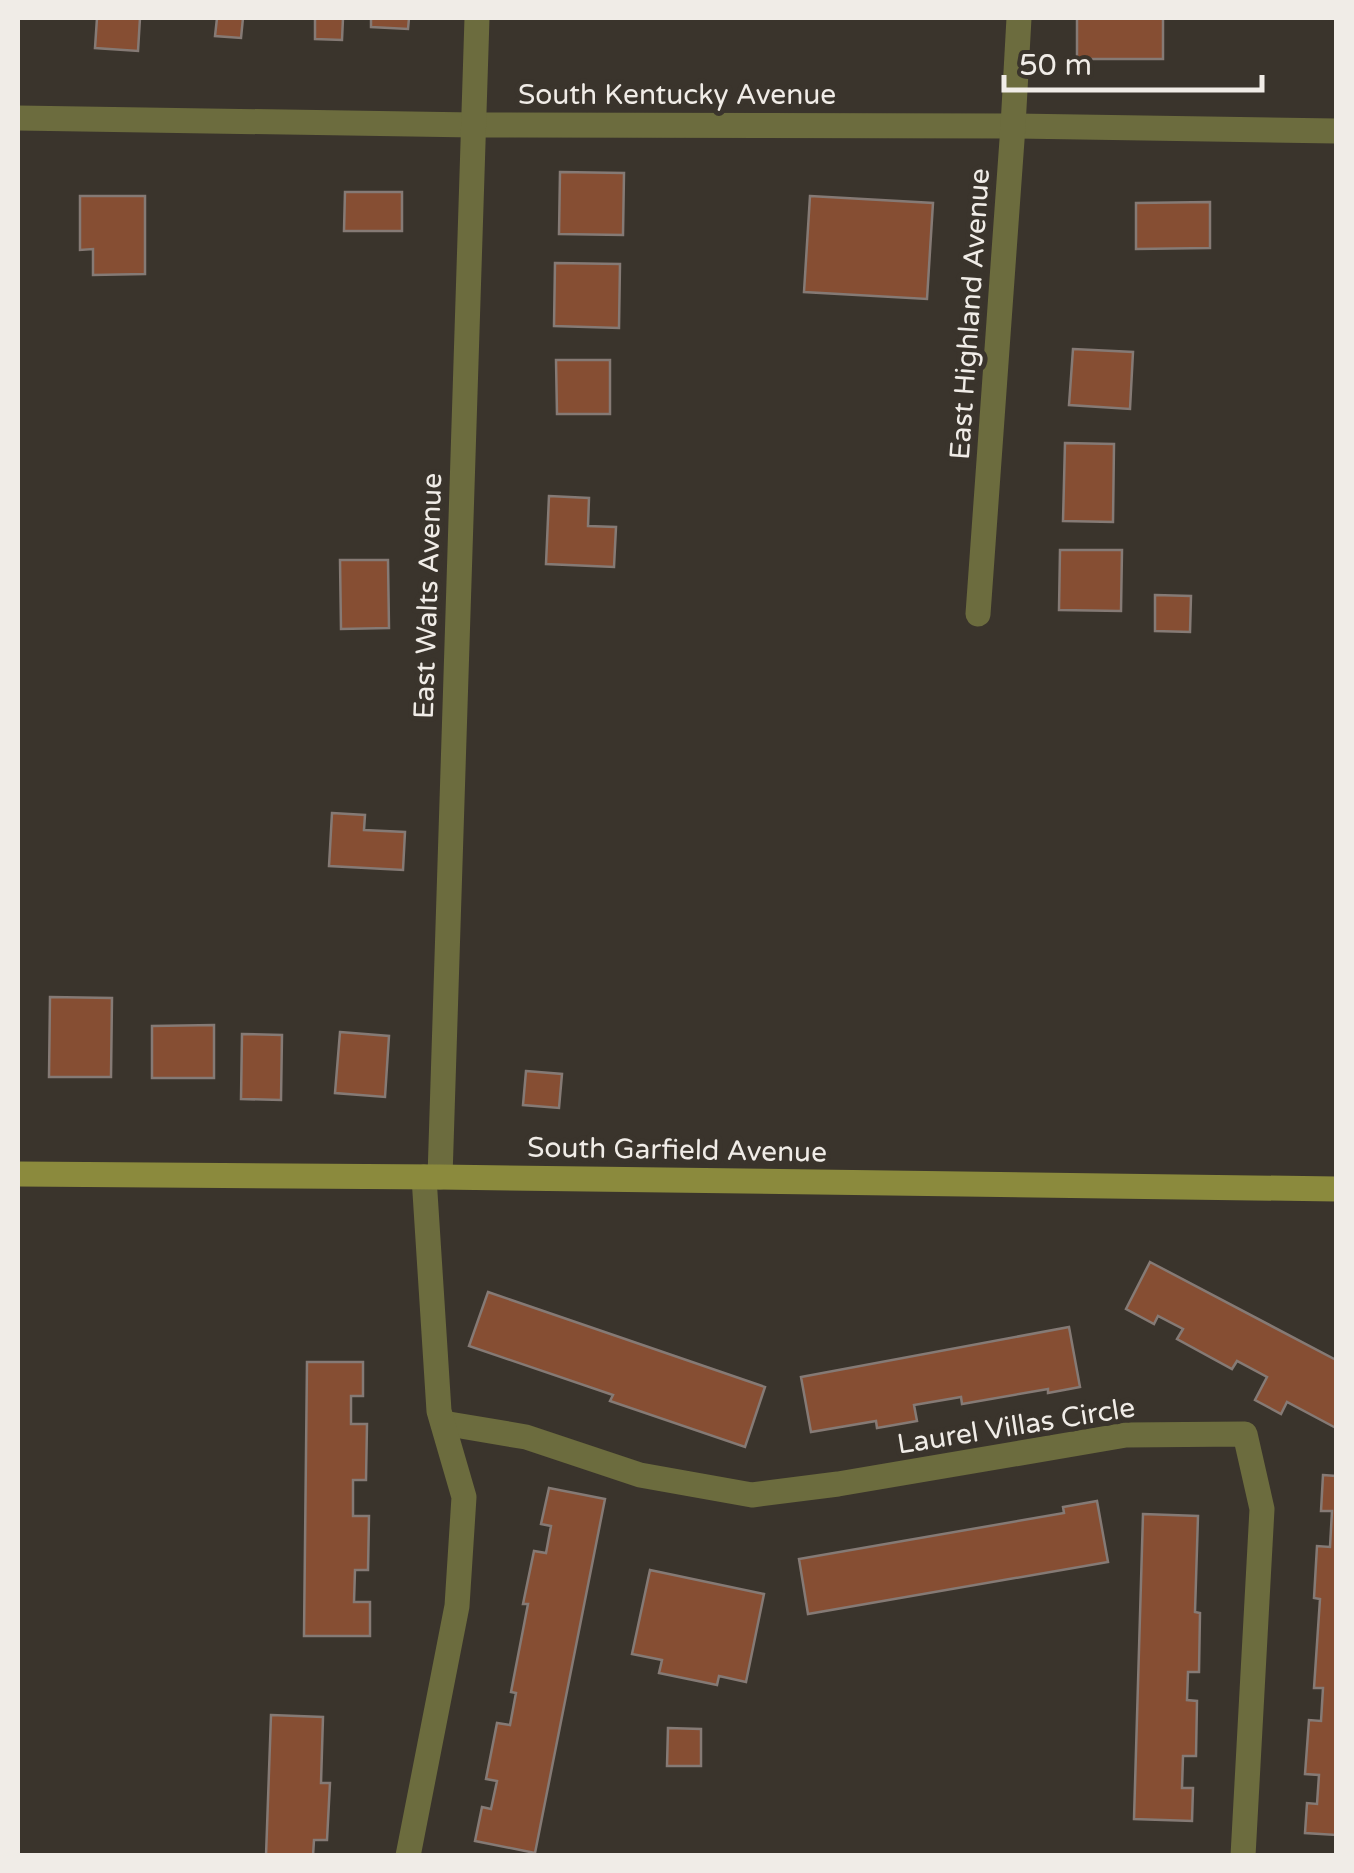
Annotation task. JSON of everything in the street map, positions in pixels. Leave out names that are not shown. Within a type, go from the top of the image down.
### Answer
[{"type":"street","name":"East Walts Avenue","points":[[432,1177],[477,18]]},
{"type":"street","name":"East Highland Avenue","points":[[978,614],[1018,18]]},
{"type":"street","name":"South Kentucky Avenue","points":[[18,118],[1336,130]]},
{"type":"street","name":"South Garfield Avenue","points":[[18,1174],[1336,1189]]},
{"type":"street","points":[[408,1856],[457,1606],[464,1497],[439,1411],[432,1177]]},
{"type":"street","name":"Laurel Villas Circle","points":[[442,1422],[526,1437],[640,1475],[752,1495],[1126,1435],[1245,1434],[1262,1509],[1243,1856]]},
{"type":"building","points":[[97,18],[140,18],[138,51],[95,48]]},
{"type":"building","points":[[217,18],[243,18],[241,38],[215,36]]},
{"type":"building","points":[[315,18],[343,18],[342,40],[315,39]]},
{"type":"building","points":[[371,18],[409,18],[408,29],[371,27]]},
{"type":"building","points":[[1077,18],[1163,18],[1163,59],[1077,59]]},
{"type":"building","points":[[560,172],[624,173],[623,235],[559,234]]},
{"type":"building","points":[[345,192],[402,192],[402,231],[344,231]]},
{"type":"building","points":[[80,196],[145,196],[145,274],[93,275],[93,249],[80,250]]},
{"type":"building","points":[[810,196],[933,203],[927,299],[804,292]]},
{"type":"building","points":[[1210,202],[1210,248],[1136,249],[1136,203]]},
{"type":"building","points":[[555,263],[620,264],[619,328],[554,326]]},
{"type":"building","points":[[1073,349],[1133,352],[1130,409],[1069,405]]},
{"type":"building","points":[[556,360],[610,360],[610,414],[557,414]]},
{"type":"building","points":[[1065,443],[1114,444],[1113,522],[1063,521]]},
{"type":"building","points":[[549,496],[589,498],[588,526],[616,527],[614,567],[546,564]]},
{"type":"building","points":[[1060,550],[1122,550],[1121,611],[1059,610]]},
{"type":"building","points":[[340,560],[388,560],[389,628],[341,629]]},
{"type":"building","points":[[1155,595],[1191,596],[1190,632],[1155,631]]},
{"type":"building","points":[[332,813],[365,815],[364,830],[405,832],[403,870],[329,866]]},
{"type":"building","points":[[50,997],[112,998],[111,1077],[49,1077]]},
{"type":"building","points":[[214,1025],[214,1078],[152,1078],[152,1026]]},
{"type":"building","points":[[340,1032],[389,1036],[385,1097],[335,1093]]},
{"type":"building","points":[[242,1034],[282,1035],[281,1100],[241,1099]]},
{"type":"building","points":[[526,1071],[562,1074],[559,1108],[523,1105]]},
{"type":"building","points":[[1150,1262],[1336,1360],[1336,1428],[1287,1402],[1281,1414],[1255,1400],[1267,1377],[1237,1361],[1232,1369],[1177,1339],[1183,1329],[1158,1316],[1154,1324],[1126,1309]]},
{"type":"building","points":[[488,1292],[765,1387],[745,1447],[610,1401],[613,1395],[469,1346]]},
{"type":"building","points":[[1069,1327],[1080,1387],[962,1404],[961,1397],[914,1405],[917,1421],[877,1428],[876,1421],[811,1432],[801,1377]]},
{"type":"building","points":[[307,1362],[363,1362],[363,1396],[351,1396],[351,1424],[367,1424],[366,1480],[353,1480],[353,1516],[369,1516],[368,1570],[355,1570],[354,1602],[370,1602],[370,1636],[304,1636]]},
{"type":"building","points":[[1323,1475],[1336,1476],[1336,1835],[1305,1833],[1307,1803],[1317,1804],[1319,1775],[1305,1774],[1309,1720],[1321,1721],[1323,1688],[1314,1688],[1320,1599],[1314,1598],[1317,1546],[1330,1547],[1332,1511],[1321,1511]]},
{"type":"building","points":[[549,1488],[605,1499],[535,1853],[475,1841],[482,1807],[491,1809],[497,1781],[486,1779],[497,1723],[510,1725],[516,1693],[511,1692],[528,1604],[523,1604],[534,1551],[546,1553],[551,1526],[541,1524]]},
{"type":"building","points":[[1097,1501],[1108,1562],[808,1614],[799,1559],[1064,1513],[1063,1507]]},
{"type":"building","points":[[1143,1514],[1198,1516],[1195,1612],[1200,1613],[1199,1672],[1188,1672],[1187,1700],[1197,1701],[1196,1756],[1183,1756],[1182,1788],[1193,1788],[1192,1821],[1134,1819]]},
{"type":"building","points":[[650,1570],[764,1594],[746,1682],[719,1676],[717,1685],[659,1673],[662,1660],[632,1654]]},
{"type":"building","points":[[271,1715],[323,1717],[321,1783],[330,1783],[327,1840],[314,1840],[313,1856],[266,1856]]},
{"type":"building","points":[[668,1728],[701,1729],[701,1766],[667,1766]]}]
